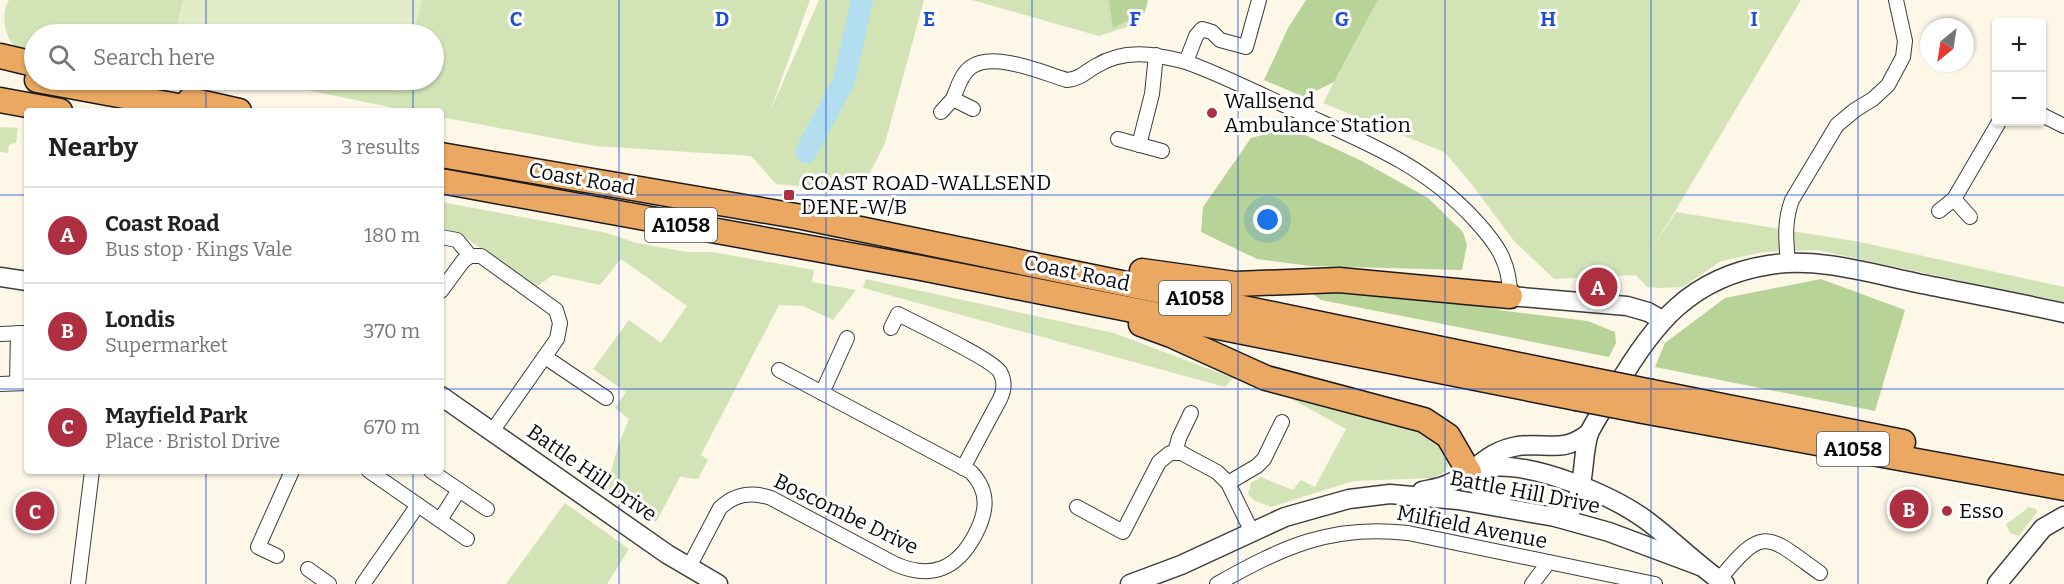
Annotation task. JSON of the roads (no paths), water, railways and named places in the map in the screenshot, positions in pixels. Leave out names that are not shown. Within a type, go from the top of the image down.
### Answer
[{"type":"highway","points":[[0,35],[24,66]]},
{"type":"highway","points":[[0,72],[24,68]]},
{"type":"highway","points":[[118,90],[193,108]]},
{"type":"highway","points":[[146,90],[226,108]]},
{"type":"highway","points":[[0,100],[44,108]]},
{"type":"highway","name":"Coast Road","points":[[444,156],[802,217],[1582,388]]},
{"type":"highway","name":"Coast Road","points":[[444,182],[1582,388],[2064,488]]},
{"type":"highway","points":[[802,217],[1220,283],[1261,284],[1339,280],[1510,296]]},
{"type":"highway","points":[[921,268],[1133,322],[1171,335],[1266,378],[1424,420],[1448,436],[1470,472]]},
{"type":"highway","name":"Coast Road","points":[[1648,401],[2064,472]]},
{"type":"street","points":[[1186,62],[1196,36],[1203,29],[1212,32],[1220,40],[1246,47],[1259,0]]},
{"type":"street","points":[[1788,263],[1785,229],[1792,200],[1837,125],[1888,85],[1903,57],[1905,41],[1896,0]]},
{"type":"street","points":[[941,112],[953,99],[962,77],[971,66],[989,61],[1008,63],[1067,80],[1083,76],[1095,66],[1117,55],[1156,55],[1186,62],[1370,144],[1407,163],[1434,181],[1460,202],[1488,233],[1504,259],[1509,277],[1510,296],[1627,306],[1648,312],[1662,320]]},
{"type":"street","points":[[1140,145],[1152,94],[1156,55]]},
{"type":"street","points":[[953,99],[973,109]]},
{"type":"street","points":[[2046,117],[2064,126]]},
{"type":"street","points":[[1939,211],[1954,199],[1997,126]]},
{"type":"street","points":[[1118,139],[1162,151]]},
{"type":"street","points":[[1954,199],[1970,217]]},
{"type":"street","points":[[444,238],[457,240],[470,256]]},
{"type":"street","points":[[444,287],[463,261],[470,256],[481,256],[556,310],[560,323],[557,339],[493,430]]},
{"type":"street","points":[[1555,516],[1569,511],[1576,501],[1582,486],[1589,433],[1642,345],[1662,320],[1689,298],[1723,278],[1753,268],[1803,262],[2064,313]]},
{"type":"street","points":[[0,277],[24,281]]},
{"type":"street","points":[[891,328],[898,314],[990,362],[999,371],[1003,381],[1002,393],[963,468]]},
{"type":"street","points":[[0,334],[23,333],[22,383],[0,384]]},
{"type":"street","points":[[822,393],[847,338]]},
{"type":"street","points":[[545,357],[606,398]]},
{"type":"street","name":"Boscombe Drive","points":[[689,567],[720,508],[735,497],[753,494],[771,498],[904,568],[922,572],[947,566],[961,557],[981,524],[986,509],[984,491],[970,472],[779,370]]},
{"type":"street","name":"Battle Hill Drive","points":[[444,398],[651,542],[718,584]]},
{"type":"street","points":[[1175,452],[1191,413]]},
{"type":"street","points":[[1228,483],[1257,466],[1264,459],[1282,422]]},
{"type":"street","points":[[1532,512],[1488,497],[1479,488],[1470,472],[1485,459],[1504,449],[1525,446],[1564,446],[1579,441],[1589,433]]},
{"type":"street","points":[[1077,507],[1129,535],[1159,462],[1170,453],[1175,452],[1217,472],[1228,483],[1252,532]]},
{"type":"street","name":"Battle Hill Drive","points":[[1408,495],[1441,487],[1470,472],[1490,468],[1507,467],[1529,471],[1582,486],[1644,519],[1722,582]]},
{"type":"street","points":[[78,584],[92,474]]},
{"type":"street","points":[[277,556],[258,547],[291,474]]},
{"type":"street","points":[[377,474],[467,538]]},
{"type":"street","points":[[436,474],[488,509]]},
{"type":"street","points":[[440,520],[459,490]]},
{"type":"street","name":"Battle Hill Drive","points":[[1130,584],[1170,570],[1285,517],[1324,504],[1371,496],[1408,495],[1555,516],[1609,532],[1700,566]]},
{"type":"street","points":[[363,584],[418,505]]},
{"type":"street","points":[[1997,584],[2032,539],[2043,528],[2061,517]]},
{"type":"street","name":"Milfield Avenue","points":[[1217,584],[1249,566],[1301,543],[1322,536],[1375,530],[1408,533],[1655,584]]},
{"type":"street","points":[[1722,582],[1748,547],[1760,541],[1782,546],[1820,573]]},
{"type":"street","points":[[1532,584],[1548,563]]},
{"type":"street","points":[[308,569],[329,584]]},
{"type":"waterway","points":[[806,152],[844,81],[862,0]]},
{"type":"place","name":"Wallsend Ambulance Station","points":[[1212,113]]},
{"type":"place","name":"COAST ROAD-WALLSEND DENE-W/B","points":[[789,195]]},
{"type":"place","name":"Coast Road","points":[[1598,287]]},
{"type":"place","name":"Londis","points":[[1909,509]]},
{"type":"place","name":"Mayfield Park","points":[[35,511]]},
{"type":"place","name":"Esso","points":[[1947,511]]}]
